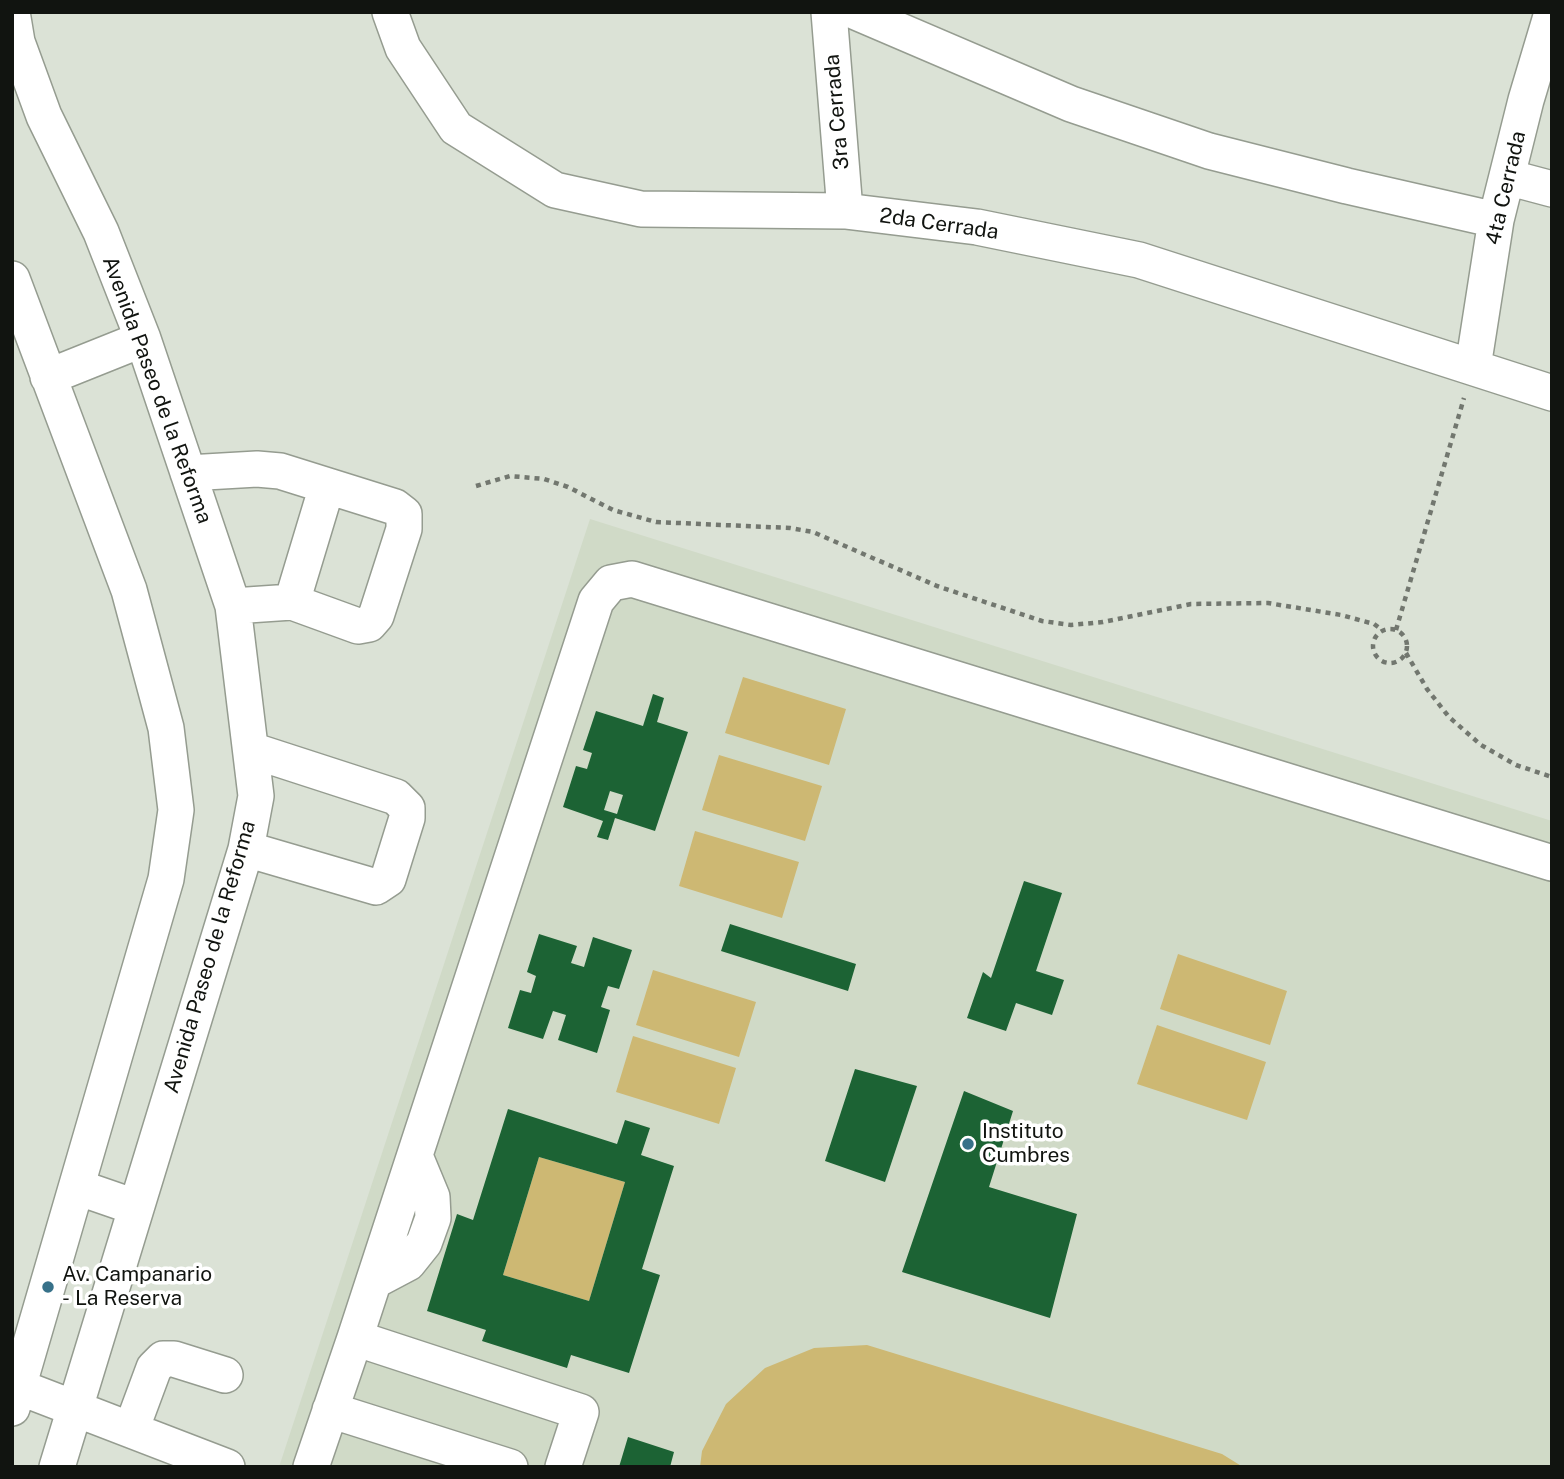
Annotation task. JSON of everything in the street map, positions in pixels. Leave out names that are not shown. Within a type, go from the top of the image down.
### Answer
[{"type":"street","name":"Avenida Paseo de la Reforma","points":[[12,12],[17,42],[44,116],[101,232],[143,340],[233,606],[256,796],[246,849],[57,1467]]},
{"type":"street","name":"2da Cerrada","points":[[390,12],[403,48],[456,128],[555,190],[641,209],[845,211],[978,227],[1139,260],[1552,393]]},
{"type":"street","name":"3ra Cerrada","points":[[829,12],[845,211]]},
{"type":"street","points":[[856,12],[1071,104],[1209,150],[1496,220]]},
{"type":"street","name":"4ta Cerrada","points":[[1473,367],[1496,220],[1526,100],[1552,13]]},
{"type":"street","points":[[1507,177],[1552,189]]},
{"type":"street","points":[[12,279],[129,590],[166,729],[176,810],[166,879],[15,1398],[75,1409],[227,1467]]},
{"type":"street","points":[[48,377],[143,340]]},
{"type":"street","points":[[188,473],[280,471],[395,507],[404,514],[404,529],[376,616],[369,624],[358,626],[292,602],[233,606]]},
{"type":"street","points":[[292,602],[327,486]]},
{"type":"street","points":[[311,1467],[596,601],[611,583],[632,579],[1552,863]]},
{"type":"street","points":[[246,849],[376,887],[388,879],[407,818],[407,808],[396,797],[251,750]]},
{"type":"street","points":[[77,1187],[135,1207]]},
{"type":"street","points":[[355,1338],[581,1412],[563,1467]]},
{"type":"street","points":[[131,1430],[153,1368],[163,1359],[174,1359],[225,1375]]},
{"type":"street","points":[[330,1410],[474,1461],[510,1467]]},
{"type":"path","points":[[1396,630],[1473,367]]},
{"type":"path","points":[[476,486],[510,476],[544,479],[568,487],[613,510],[656,522],[790,528],[813,532],[937,586],[1042,621],[1071,625],[1103,622],[1192,604],[1268,603],[1341,615],[1374,624],[1382,630],[1396,630],[1404,635],[1408,643],[1401,660],[1392,664],[1377,657],[1373,647],[1375,637],[1382,630]]},
{"type":"path","points":[[1406,653],[1427,690],[1449,717],[1481,745],[1516,765],[1552,777]]},
{"type":"shaded area","name":"Instituto Cumbres","points":[[590,519],[1552,821],[1552,1467],[279,1467]]},
{"type":"shaded area","points":[[743,677],[846,709],[829,765],[725,733]]},
{"type":"shaded area","points":[[719,755],[822,786],[805,841],[702,810]]},
{"type":"shaded area","points":[[695,831],[799,862],[782,918],[679,886]]},
{"type":"shaded area","points":[[1178,954],[1287,991],[1270,1045],[1160,1009]]},
{"type":"shaded area","points":[[653,970],[756,1002],[739,1057],[636,1025]]},
{"type":"shaded area","points":[[1157,1025],[1266,1062],[1247,1120],[1137,1084]]},
{"type":"shaded area","points":[[633,1036],[736,1068],[719,1124],[616,1092]]},
{"type":"shaded area","points":[[539,1157],[625,1182],[589,1301],[503,1275]]},
{"type":"shaded area","points":[[867,1345],[1222,1454],[1243,1467],[700,1467],[702,1451],[726,1404],[765,1368],[814,1348]]},
{"type":"building","points":[[653,694],[664,698],[657,722],[688,732],[655,831],[615,818],[608,840],[597,837],[603,821],[563,807],[576,766],[587,769],[592,753],[583,750],[596,711],[643,726]],"holes":[[[610,791],[623,795],[617,814],[604,810]]]},
{"type":"building","points":[[1024,881],[1062,893],[1036,971],[1064,980],[1052,1015],[1016,1003],[1006,1031],[967,1018],[983,972],[991,978]]},
{"type":"building","points":[[730,924],[856,964],[848,991],[721,951]]},
{"type":"building","points":[[539,934],[577,946],[571,963],[584,967],[593,937],[632,950],[619,989],[608,986],[601,1007],[610,1010],[597,1053],[558,1040],[566,1015],[553,1011],[543,1039],[508,1028],[520,990],[531,993],[536,976],[527,972]]},
{"type":"building","points":[[855,1069],[917,1086],[885,1182],[825,1161]]},
{"type":"building","points":[[964,1091],[1013,1111],[989,1187],[1077,1214],[1050,1318],[902,1272]]},
{"type":"building","points":[[508,1109],[617,1144],[625,1120],[650,1128],[641,1155],[674,1166],[642,1269],[660,1275],[629,1373],[571,1355],[567,1368],[482,1341],[486,1330],[427,1311],[457,1214],[473,1220]],"holes":[[[539,1157],[625,1182],[589,1301],[503,1275]]]},
{"type":"building","points":[[628,1437],[674,1452],[670,1467],[619,1467]]},
{"type":"place","name":"Instituto Cumbres","points":[[968,1144]]},
{"type":"place","name":"Av. Campanario - La Reserva","points":[[48,1287]]}]
